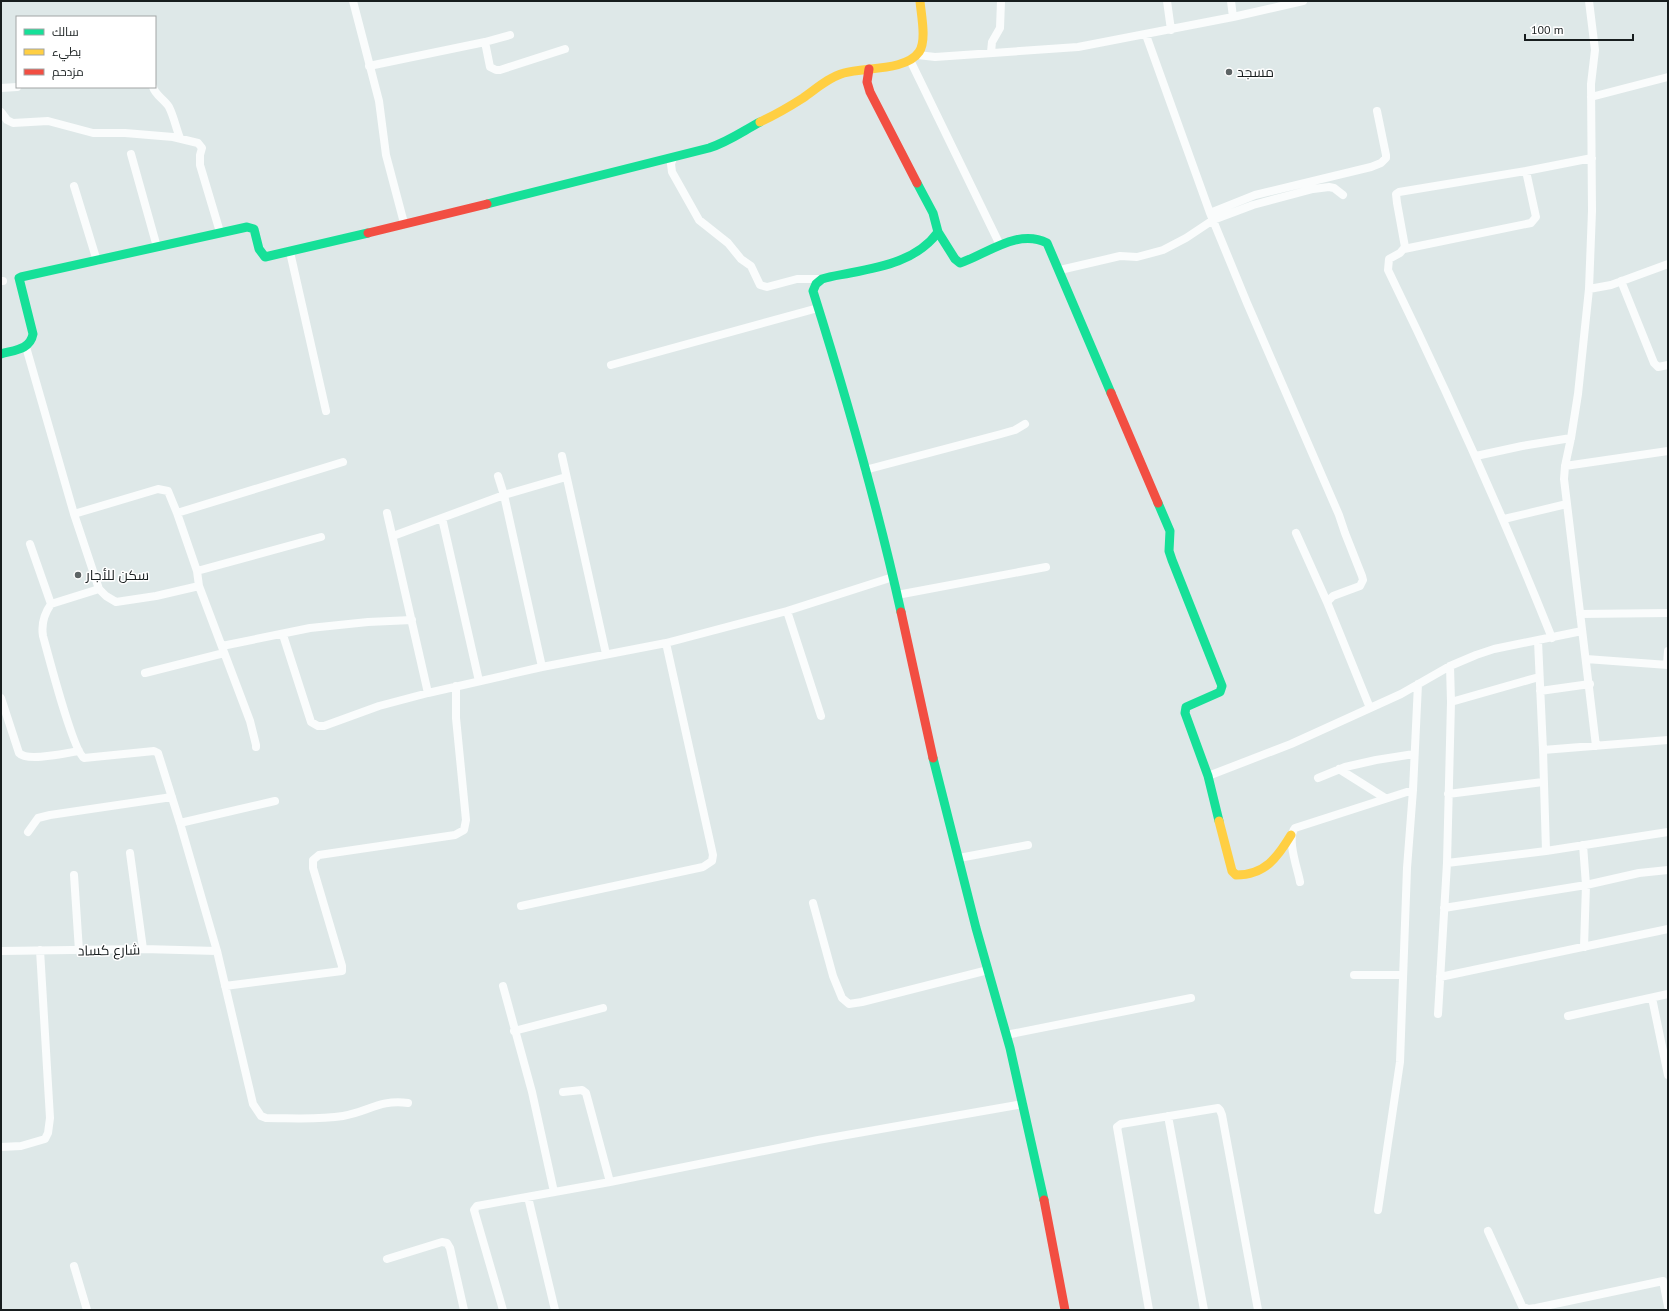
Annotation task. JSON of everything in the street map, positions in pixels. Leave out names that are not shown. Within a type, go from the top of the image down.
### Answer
[{"type":"street","points":[[353,1],[382,116],[386,155],[404,223]]},
{"type":"street","points":[[914,58],[922,50],[923,43],[920,1]]},
{"type":"street","points":[[991,52],[992,42],[1000,28],[1001,1]]},
{"type":"street","points":[[1167,1],[1171,30]]},
{"type":"street","points":[[1231,1],[1233,17]]},
{"type":"street","points":[[1,354],[26,347],[32,340],[33,334],[19,278],[23,276],[97,261],[220,232],[251,227],[254,229],[262,256],[269,257],[718,146],[791,105],[834,77],[854,71],[869,69],[914,58],[1078,47],[1171,30],[1303,1]]},
{"type":"street","points":[[1589,1],[1595,50],[1591,84],[1592,158],[1590,289],[1578,394],[1565,466],[1564,480],[1582,631],[1590,684],[1596,746]]},
{"type":"street","points":[[369,66],[485,42],[510,35]]},
{"type":"street","points":[[1146,35],[1212,216],[1247,303],[1339,515],[1344,533],[1364,580],[1360,586],[1333,596],[1327,602]]},
{"type":"street","points":[[485,42],[490,67],[496,70],[565,49]]},
{"type":"street","points":[[914,58],[1000,245]]},
{"type":"street","points":[[869,69],[867,82],[870,92],[933,213],[938,232],[955,259],[960,263],[1000,245],[1027,238],[1043,239],[1047,243],[1060,270],[1170,531],[1169,551],[1172,560],[1222,686],[1220,692],[1192,703],[1185,710],[1187,720],[1208,776],[1232,871],[1236,875],[1250,875],[1267,868],[1276,858],[1293,830],[1300,826],[1413,790]]},
{"type":"street","points":[[1591,98],[1668,77]]},
{"type":"street","points":[[1,88],[16,86]]},
{"type":"street","points":[[153,88],[169,108],[180,138]]},
{"type":"street","points":[[1060,270],[1120,256],[1138,256],[1163,250],[1186,238],[1212,216],[1255,195],[1361,170],[1381,163],[1386,158],[1386,155],[1377,111]]},
{"type":"street","points":[[1,112],[7,120],[13,123],[48,121],[93,133],[125,132],[180,138],[201,145],[200,165],[220,232]]},
{"type":"street","points":[[131,154],[157,247]]},
{"type":"street","points":[[672,158],[672,172],[699,220],[728,243],[741,259],[752,266],[760,285],[764,287],[798,279],[821,280],[892,263],[925,247],[934,239],[938,232]]},
{"type":"street","points":[[1404,249],[1396,198],[1396,194],[1399,192],[1526,171],[1592,158]]},
{"type":"street","points":[[1526,171],[1536,210],[1536,217],[1531,223],[1404,249],[1389,259],[1388,270],[1433,362],[1476,456],[1504,519],[1552,638]]},
{"type":"street","points":[[74,186],[97,261]]},
{"type":"street","points":[[1212,216],[1324,187],[1334,188],[1343,195]]},
{"type":"street","points":[[290,252],[326,411]]},
{"type":"street","points":[[1590,289],[1621,281],[1668,264]]},
{"type":"street","points":[[821,280],[814,286],[813,291],[835,361],[893,577],[926,729],[1023,1104],[1046,1208],[1065,1310]]},
{"type":"street","points":[[1621,281],[1654,363],[1658,367],[1668,365]]},
{"type":"street","points":[[611,365],[818,308]]},
{"type":"street","points":[[26,347],[74,514],[99,589],[106,596],[116,602],[156,596],[199,586]]},
{"type":"street","points":[[865,470],[1001,434],[1014,430],[1025,424]]},
{"type":"street","points":[[1476,456],[1522,446],[1571,438]]},
{"type":"street","points":[[1565,466],[1668,451]]},
{"type":"street","points":[[562,456],[606,654]]},
{"type":"street","points":[[177,513],[343,462]]},
{"type":"street","points":[[498,476],[504,496],[542,667]]},
{"type":"street","points":[[392,536],[504,496],[566,477]]},
{"type":"street","points":[[74,514],[158,489],[168,491],[197,571],[199,586],[250,721],[256,747]]},
{"type":"street","points":[[1504,519],[1567,504]]},
{"type":"street","points":[[388,513],[428,693]]},
{"type":"street","points":[[442,518],[479,681]]},
{"type":"street","points":[[1296,533],[1327,602],[1370,708]]},
{"type":"street","points":[[197,571],[321,537]]},
{"type":"street","points":[[30,544],[51,604]]},
{"type":"street","points":[[897,595],[1046,567]]},
{"type":"street","points":[[283,635],[311,722],[314,725],[324,726],[379,706],[456,686],[542,667],[666,643],[787,610],[893,577]]},
{"type":"street","points":[[99,589],[51,604],[42,626],[43,636],[72,734],[82,757],[87,758],[155,751],[158,754],[180,823],[217,951],[253,1104],[261,1116],[272,1118],[342,1116],[395,1101],[408,1103]]},
{"type":"street","points":[[787,610],[821,716]]},
{"type":"street","points":[[1580,614],[1668,614]]},
{"type":"street","points":[[145,673],[223,649],[310,628],[356,623],[412,620]]},
{"type":"street","points":[[1208,776],[1291,744],[1370,708],[1450,666],[1494,650],[1582,631]]},
{"type":"street","points":[[1538,641],[1546,851]]},
{"type":"street","points":[[521,906],[703,867],[712,861],[713,854],[666,643]]},
{"type":"street","points":[[1586,658],[1667,665],[1668,651]]},
{"type":"street","points":[[1438,1014],[1447,864],[1451,702],[1450,666]]},
{"type":"street","points":[[1451,702],[1539,677]]},
{"type":"street","points":[[1378,1210],[1400,1062],[1407,868],[1413,790],[1418,684]]},
{"type":"street","points":[[1540,691],[1590,684]]},
{"type":"street","points":[[226,986],[342,971],[342,966],[313,868],[313,860],[319,855],[455,835],[464,830],[466,820],[456,718],[456,686]]},
{"type":"street","points":[[1,698],[21,756],[30,758],[79,751]]},
{"type":"street","points":[[1543,750],[1668,740]]},
{"type":"street","points":[[1318,778],[1339,769],[1376,760],[1414,754]]},
{"type":"street","points":[[1339,769],[1385,798]]},
{"type":"street","points":[[1448,794],[1543,782]]},
{"type":"street","points":[[28,832],[38,818],[50,815],[172,797]]},
{"type":"street","points":[[180,823],[275,801]]},
{"type":"street","points":[[1447,864],[1583,846],[1668,832]]},
{"type":"street","points":[[1291,835],[1300,882]]},
{"type":"street","points":[[959,858],[1028,845]]},
{"type":"street","points":[[1583,846],[1586,885],[1584,947]]},
{"type":"street","points":[[130,853],[143,949]]},
{"type":"street","points":[[1444,908],[1586,885],[1639,873],[1668,870]]},
{"type":"street","points":[[74,875],[79,951]]},
{"type":"street","points":[[813,903],[833,976],[842,998],[849,1004],[988,970]]},
{"type":"street","points":[[1440,977],[1668,929]]},
{"type":"street","name":"شارع كساد","points":[[1,951],[143,949],[217,951]]},
{"type":"street","points":[[1,1147],[22,1146],[45,1139],[48,1133],[50,1118],[40,950]]},
{"type":"street","points":[[1354,975],[1403,975]]},
{"type":"street","points":[[503,986],[514,1031],[532,1092],[554,1192]]},
{"type":"street","points":[[1568,1016],[1668,994]]},
{"type":"street","points":[[1006,1035],[1191,998]]},
{"type":"street","points":[[1652,998],[1668,1075]]},
{"type":"street","points":[[514,1031],[603,1008]]},
{"type":"street","points":[[563,1092],[582,1090],[586,1093],[610,1182]]},
{"type":"street","points":[[503,1310],[474,1210],[475,1207],[481,1204],[610,1182],[818,1140],[1023,1104]]},
{"type":"street","points":[[1149,1310],[1117,1127],[1121,1124],[1218,1108],[1220,1110],[1258,1310]]},
{"type":"street","points":[[1168,1116],[1204,1310]]},
{"type":"street","points":[[528,1197],[555,1310]]},
{"type":"street","points":[[1488,1231],[1498,1256],[1522,1306],[1528,1309],[1666,1280],[1668,1306]]},
{"type":"street","points":[[387,1259],[442,1242],[447,1243],[450,1248],[464,1310]]},
{"type":"street","points":[[74,1266],[87,1310]]},
{"type":"traffic: fast","points":[[487,204],[716,146],[760,122]]},
{"type":"traffic: fast","points":[[901,612],[882,531],[860,450],[813,291],[816,284],[822,279],[887,265],[910,256],[930,242],[938,232],[933,213],[917,183]]},
{"type":"traffic: fast","points":[[1,354],[25,346],[29,343],[33,334],[19,278],[21,277],[247,227],[254,229],[259,249],[265,257],[368,233]]},
{"type":"traffic: fast","points":[[938,232],[955,259],[960,263],[1014,240],[1036,239],[1047,243],[1111,393]]},
{"type":"traffic: fast","points":[[1158,503],[1170,531],[1169,551],[1172,560],[1222,686],[1220,692],[1186,707],[1185,713],[1208,776],[1219,821]]},
{"type":"traffic: fast","points":[[933,758],[976,928],[1010,1048],[1044,1200]]},
{"type":"traffic: slow","points":[[760,122],[792,105],[828,80],[838,75],[853,71],[895,65],[913,58],[919,52],[923,41],[920,1]]},
{"type":"traffic: slow","points":[[1219,821],[1232,871],[1236,875],[1255,872],[1269,864],[1281,851],[1291,835]]},
{"type":"traffic: jam","points":[[869,69],[867,82],[870,92],[917,183]]},
{"type":"traffic: jam","points":[[368,233],[487,204]]},
{"type":"traffic: jam","points":[[1111,393],[1158,503]]},
{"type":"traffic: jam","points":[[901,612],[933,758]]},
{"type":"traffic: jam","points":[[1044,1200],[1065,1310]]},
{"type":"place","name":"مسجد","points":[[1229,72]]},
{"type":"place","name":"سكن للأجار","points":[[78,575]]}]
